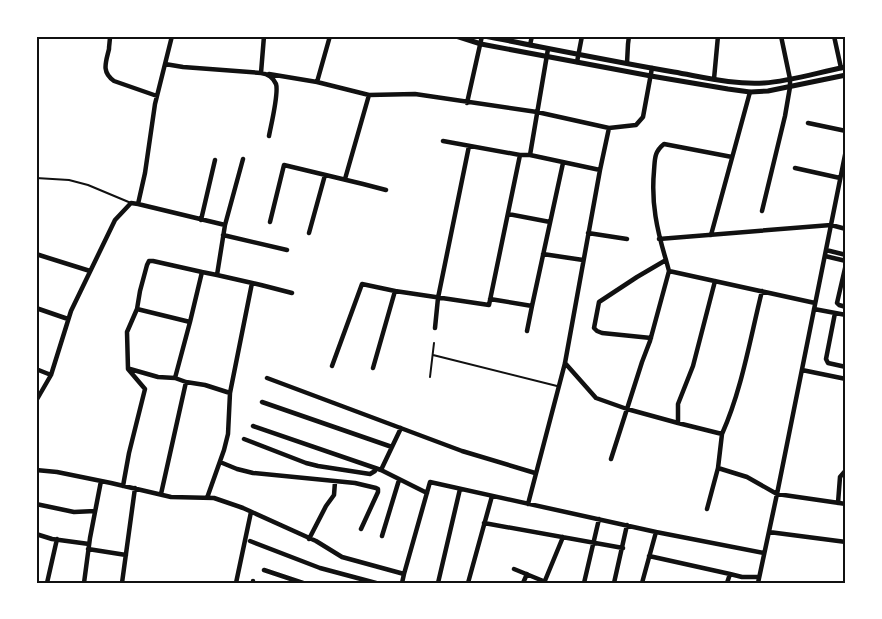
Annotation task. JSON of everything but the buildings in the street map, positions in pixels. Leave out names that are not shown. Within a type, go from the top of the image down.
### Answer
[{"type":"street","points":[[110,36],[106,68],[109,78],[157,96]]},
{"type":"street","points":[[138,204],[145,173],[157,96],[172,36]]},
{"type":"street","points":[[261,73],[264,36]]},
{"type":"street","points":[[317,82],[330,36]]},
{"type":"street","points":[[456,36],[481,44],[651,76],[750,92],[768,91],[846,75]]},
{"type":"street","points":[[467,103],[483,36],[652,68],[747,83],[764,83],[790,79],[843,67],[834,36]]},
{"type":"street","points":[[530,45],[532,36]]},
{"type":"street","points":[[577,62],[577,54],[582,36]]},
{"type":"street","points":[[627,63],[630,36]]},
{"type":"street","points":[[714,79],[718,36]]},
{"type":"street","points":[[762,211],[786,116],[790,87],[781,36]]},
{"type":"street","points":[[530,155],[548,49]]},
{"type":"street","points":[[165,64],[268,74],[317,82],[369,95],[414,94],[537,112],[609,128],[636,125],[643,116],[652,68]]},
{"type":"street","points":[[268,74],[276,85],[269,136]]},
{"type":"street","points":[[710,235],[750,92]]},
{"type":"street","points":[[345,179],[369,95]]},
{"type":"street","points":[[808,123],[846,131]]},
{"type":"street","points":[[528,504],[564,363],[609,128]]},
{"type":"street","points":[[443,141],[520,155],[530,155],[600,170]]},
{"type":"street","points":[[611,459],[651,338],[669,271],[656,224],[652,190],[656,153],[664,144],[732,157]]},
{"type":"street","points":[[435,328],[438,298],[469,146]]},
{"type":"street","points":[[649,556],[758,580],[846,150]]},
{"type":"street","points":[[332,366],[362,284],[395,291],[489,305],[520,155]]},
{"type":"street","points":[[217,275],[223,236],[243,159]]},
{"type":"street","points":[[200,220],[215,160]]},
{"type":"street","points":[[527,331],[563,163]]},
{"type":"street","points":[[270,222],[284,165],[386,190]]},
{"type":"street","points":[[795,168],[840,178]]},
{"type":"street","points":[[309,232],[325,174]]},
{"type":"street","points":[[36,401],[51,375],[71,311],[90,271],[116,220],[131,203],[200,220],[226,224]]},
{"type":"street","points":[[508,214],[550,222]]},
{"type":"street","points":[[660,240],[831,225],[846,229]]},
{"type":"street","points":[[588,233],[627,239]]},
{"type":"street","points":[[223,236],[287,250]]},
{"type":"street","points":[[826,250],[846,255]]},
{"type":"street","points":[[36,254],[90,271]]},
{"type":"street","points":[[543,254],[583,260]]},
{"type":"street","points":[[825,256],[846,262],[837,303],[846,307]]},
{"type":"street","points":[[651,338],[596,331],[594,328],[596,316],[599,302],[666,260]]},
{"type":"street","points":[[123,486],[145,389],[128,369],[127,332],[137,309],[149,261],[292,293]]},
{"type":"street","points":[[669,271],[815,303]]},
{"type":"street","points":[[175,378],[202,272]]},
{"type":"street","points":[[678,423],[678,404],[693,366],[715,281]]},
{"type":"street","points":[[207,498],[228,434],[230,393],[252,283]]},
{"type":"street","points":[[373,368],[395,291]]},
{"type":"street","points":[[707,509],[718,468],[722,434],[728,422],[740,382],[762,291]]},
{"type":"street","points":[[490,299],[532,306]]},
{"type":"street","points":[[36,308],[68,319]]},
{"type":"street","points":[[137,309],[190,322]]},
{"type":"street","points":[[814,309],[846,315]]},
{"type":"street","points":[[835,313],[826,360],[828,363],[846,366]]},
{"type":"street","points":[[564,363],[596,398],[627,409],[722,434]]},
{"type":"street","points":[[36,369],[51,375]]},
{"type":"street","points":[[128,369],[158,377],[175,378],[205,385],[230,393]]},
{"type":"street","points":[[802,370],[846,379]]},
{"type":"street","points":[[267,378],[462,451],[535,473]]},
{"type":"street","points":[[161,494],[186,382]]},
{"type":"street","points":[[262,402],[392,447]]},
{"type":"street","points":[[252,426],[378,470],[426,493]]},
{"type":"street","points":[[244,439],[306,463],[370,474],[378,470],[401,428]]},
{"type":"street","points":[[220,462],[253,473],[373,486],[378,489],[361,529]]},
{"type":"street","points":[[718,468],[747,477],[777,494],[846,504]]},
{"type":"street","points":[[36,470],[57,472],[171,497],[214,498],[251,512],[342,556],[404,574]]},
{"type":"street","points":[[838,503],[840,477],[846,470]]},
{"type":"street","points":[[382,536],[399,480]]},
{"type":"street","points":[[84,583],[88,546],[101,481]]},
{"type":"street","points":[[310,539],[326,506],[334,495],[335,482]]},
{"type":"street","points":[[402,583],[430,482],[656,532],[764,553]]},
{"type":"street","points":[[122,583],[135,488]]},
{"type":"street","points":[[438,583],[460,489]]},
{"type":"street","points":[[468,583],[492,496]]},
{"type":"street","points":[[36,504],[74,512],[95,511]]},
{"type":"street","points":[[236,583],[251,512]]},
{"type":"street","points":[[584,583],[599,519]]},
{"type":"street","points":[[484,524],[622,548]]},
{"type":"street","points":[[614,583],[627,525]]},
{"type":"street","points":[[642,583],[656,532]]},
{"type":"street","points":[[769,532],[846,542]]},
{"type":"street","points":[[36,534],[126,555]]},
{"type":"street","points":[[514,569],[545,582],[563,537]]},
{"type":"street","points":[[47,583],[57,540]]},
{"type":"street","points":[[250,541],[320,568],[376,583]]},
{"type":"street","points":[[264,570],[303,583]]},
{"type":"street","points":[[523,583],[527,574]]},
{"type":"street","points":[[727,583],[730,574]]},
{"type":"lane","points":[[36,178],[69,180],[88,185],[131,203]]},
{"type":"lane","points":[[430,377],[434,343]]},
{"type":"lane","points":[[433,354],[558,386]]}]
